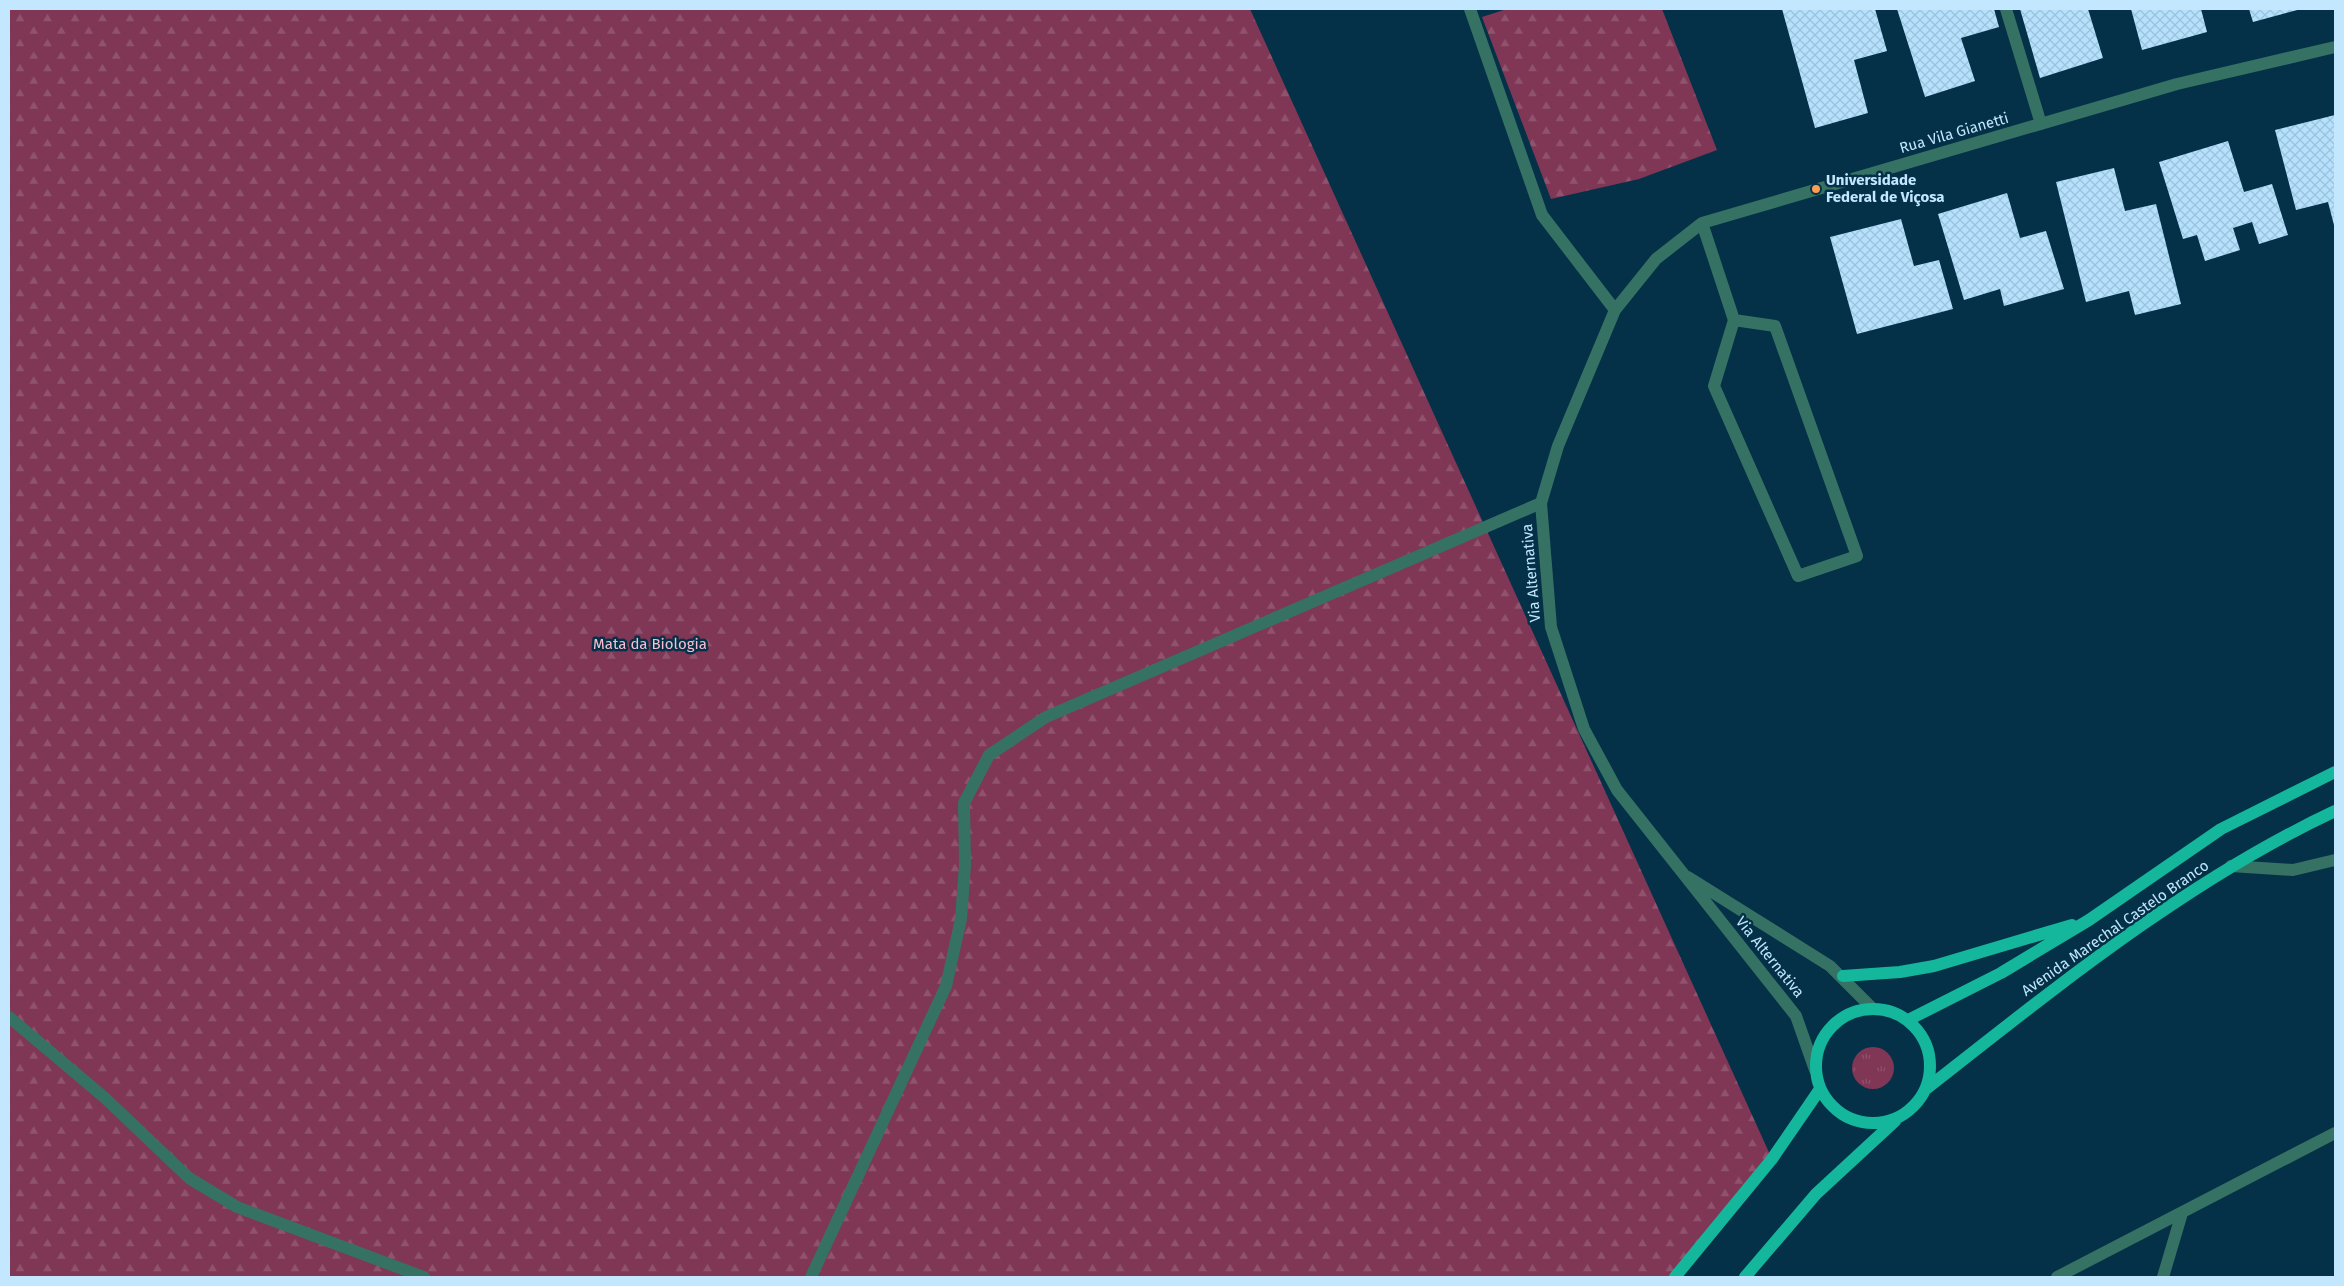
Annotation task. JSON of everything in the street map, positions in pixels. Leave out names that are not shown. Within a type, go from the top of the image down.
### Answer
[{"type":"main road","name":"Avenida Marechal Castelo Branco","points":[[1908,1020],[2001,973],[2089,920],[2221,829],[2335,772]]},
{"type":"main road","name":"Avenida Marechal Castelo Branco","points":[[1926,1089],[2096,958],[2231,866],[2283,835],[2335,810]]},
{"type":"main road","points":[[1843,976],[1900,972],[1934,966],[2089,920]]},
{"type":"main road","points":[[1744,1277],[1816,1194],[1900,1116],[1915,1105],[1926,1089],[1930,1070],[1928,1052],[1921,1034],[1908,1020],[1892,1011],[1872,1008],[1854,1011],[1837,1020],[1824,1035],[1817,1052],[1815,1070],[1820,1089],[1830,1105],[1845,1116],[1863,1122],[1882,1122],[1900,1116]]},
{"type":"main road","points":[[1675,1277],[1768,1165],[1790,1136],[1820,1089]]},
{"type":"street","points":[[1470,9],[1542,215],[1615,310]]},
{"type":"street","points":[[2006,9],[2041,124]]},
{"type":"street","name":"Rua Vila Gianetti","points":[[1615,310],[1656,259],[1702,222],[2177,84],[2335,47]]},
{"type":"street","points":[[1702,222],[1734,320],[1714,386],[1798,576],[1857,556],[1776,326],[1734,320]]},
{"type":"street","name":"Via Alternativa","points":[[1615,310],[1558,446],[1541,503],[1551,627],[1584,729],[1617,790],[1796,1016],[1815,1070]]},
{"type":"street","points":[[811,1277],[946,986],[961,919],[965,865],[964,804],[989,755],[1046,717],[1541,503]]},
{"type":"street","points":[[2231,866],[2293,870],[2335,860]]},
{"type":"street","name":"Via Alternativa","points":[[1681,873],[1808,950],[1843,976],[1872,1008]]},
{"type":"street","points":[[9,1017],[104,1098],[189,1178],[237,1207],[424,1277]]},
{"type":"street","points":[[2057,1277],[2335,1132]]},
{"type":"street","points":[[2163,1277],[2182,1213]]},
{"type":"green space","name":"Mata da Biologia","points":[[9,9],[1250,9],[1772,1159],[1675,1277],[9,1277]]},
{"type":"green space","points":[[1507,9],[1662,9],[1717,150],[1639,179],[1551,199],[1482,17]]},
{"type":"green space","points":[[1877,1047],[1885,1050],[1891,1056],[1894,1068],[1891,1080],[1885,1086],[1869,1089],[1861,1086],[1855,1080],[1852,1064],[1855,1056],[1861,1050]]},
{"type":"building","points":[[1782,9],[1875,9],[1887,51],[1854,60],[1868,113],[1815,128]]},
{"type":"building","points":[[1897,9],[1994,9],[1999,27],[1961,38],[1975,81],[1925,97]]},
{"type":"building","points":[[2020,9],[2088,9],[2103,58],[2040,78]]},
{"type":"building","points":[[2131,9],[2201,9],[2207,32],[2142,50]]},
{"type":"building","points":[[2249,9],[2301,9],[2253,22]]},
{"type":"building","points":[[2335,115],[2335,229],[2328,202],[2296,210],[2275,130]]},
{"type":"building","points":[[2228,141],[2244,192],[2272,184],[2288,235],[2259,244],[2252,222],[2233,228],[2240,250],[2205,261],[2197,235],[2183,239],[2159,162]]},
{"type":"building","points":[[2114,168],[2125,211],[2156,204],[2181,304],[2135,315],[2129,291],[2086,302],[2056,182]]},
{"type":"building","points":[[2007,193],[2020,238],[2046,231],[2064,289],[2004,306],[2000,289],[1964,300],[1938,214]]},
{"type":"building","points":[[1901,219],[1914,266],[1939,260],[1953,309],[1857,334],[1830,237]]},
{"type":"place","name":"Universidade Federal de Viçosa","points":[[1816,189]]}]
